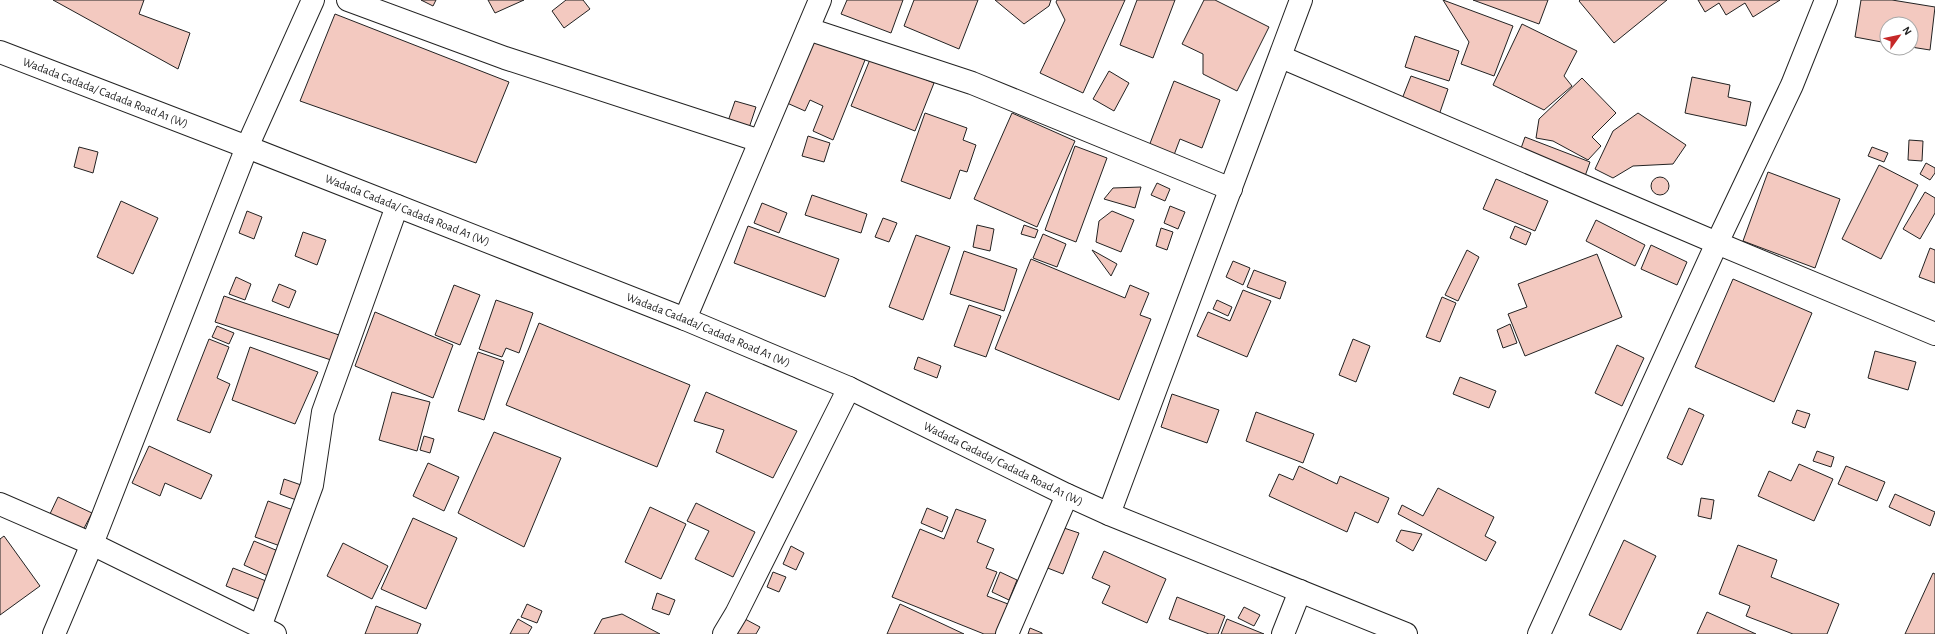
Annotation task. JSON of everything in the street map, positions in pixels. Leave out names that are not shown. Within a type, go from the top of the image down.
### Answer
[{"type":"street","points":[[54,634],[92,544],[247,147],[313,0]]},
{"type":"street","points":[[348,0],[505,58],[760,141]]},
{"type":"street","points":[[685,319],[820,0]]},
{"type":"street","points":[[1109,514],[1281,57],[1301,0]]},
{"type":"street","points":[[1539,634],[1717,243],[1792,85],[1826,0]]},
{"type":"street","points":[[808,29],[972,83],[1231,189]]},
{"type":"street","name":"Wadada Cadada/ Cadada Road A1 (W)","points":[[0,52],[685,319],[848,388],[1109,514],[1406,634]]},
{"type":"street","points":[[1281,57],[1717,243],[1935,334]]},
{"type":"street","points":[[0,504],[92,544],[268,630],[312,485],[323,412],[397,206]]},
{"type":"street","points":[[724,634],[736,614],[848,388]]},
{"type":"street","points":[[1007,634],[1067,495]]},
{"type":"street","points":[[1283,634],[1300,591]]},
{"type":"building","points":[[53,0],[144,0],[139,14],[190,33],[178,69]]},
{"type":"building","points":[[421,0],[436,0],[433,6]]},
{"type":"building","points":[[488,0],[524,0],[495,13]]},
{"type":"building","points":[[566,0],[583,0],[590,9],[564,28],[552,11]]},
{"type":"building","points":[[847,0],[903,0],[891,33],[841,14]]},
{"type":"building","points":[[914,0],[978,0],[959,49],[904,26]]},
{"type":"building","points":[[995,0],[1051,0],[1049,6],[1024,24]]},
{"type":"building","points":[[1057,0],[1125,0],[1083,93],[1040,73],[1065,20],[1056,2]]},
{"type":"building","points":[[1137,0],[1175,0],[1153,58],[1120,45]]},
{"type":"building","points":[[1204,0],[1215,0],[1269,27],[1237,91],[1203,74],[1203,54],[1182,44]]},
{"type":"building","points":[[1443,0],[1513,26],[1494,76],[1461,64],[1469,42]]},
{"type":"building","points":[[1473,0],[1548,0],[1539,24]]},
{"type":"building","points":[[1667,0],[1614,43],[1579,1]]},
{"type":"building","points":[[1698,0],[1780,0],[1753,17],[1745,3],[1726,15],[1719,3],[1705,12]]},
{"type":"building","points":[[1861,0],[1892,0],[1935,7],[1930,50],[1919,48],[1919,16],[1879,16],[1879,42],[1855,37]]},
{"type":"building","points":[[335,14],[509,82],[476,163],[300,101]]},
{"type":"building","points":[[1522,24],[1577,51],[1564,76],[1572,86],[1544,110],[1493,85]]},
{"type":"building","points":[[1415,36],[1459,51],[1449,81],[1405,67]]},
{"type":"building","points":[[813,39],[865,60],[833,140],[813,131],[823,106],[810,100],[805,111],[787,103]]},
{"type":"building","points":[[871,57],[934,83],[915,131],[851,106]]},
{"type":"building","points":[[1109,71],[1129,83],[1114,111],[1093,99]]},
{"type":"building","points":[[1411,76],[1448,89],[1438,118],[1400,104]]},
{"type":"building","points":[[1692,77],[1730,85],[1728,97],[1751,102],[1746,126],[1685,113]]},
{"type":"building","points":[[1582,78],[1616,113],[1592,137],[1601,146],[1588,160],[1553,141],[1536,138],[1539,119]]},
{"type":"building","points":[[1174,81],[1220,100],[1202,148],[1180,139],[1174,155],[1149,146]]},
{"type":"building","points":[[735,101],[756,107],[748,131],[727,124]]},
{"type":"building","points":[[925,113],[967,128],[963,140],[976,145],[967,172],[960,170],[950,199],[901,181]]},
{"type":"building","points":[[1012,113],[1075,141],[1037,227],[974,199]]},
{"type":"building","points":[[1638,113],[1686,145],[1673,164],[1633,166],[1613,178],[1595,169],[1613,131]]},
{"type":"building","points":[[808,136],[830,143],[824,162],[802,156]]},
{"type":"building","points":[[1525,137],[1590,162],[1584,179],[1519,154]]},
{"type":"building","points":[[1909,140],[1923,141],[1922,161],[1908,160]]},
{"type":"building","points":[[1075,146],[1107,158],[1076,242],[1045,230]]},
{"type":"building","points":[[79,147],[98,152],[93,173],[74,167]]},
{"type":"building","points":[[1872,147],[1888,153],[1884,162],[1868,156]]},
{"type":"building","points":[[1926,163],[1935,168],[1935,173],[1930,180],[1920,174]]},
{"type":"building","points":[[1879,165],[1918,185],[1881,259],[1842,239]]},
{"type":"building","points":[[1768,172],[1840,199],[1815,268],[1743,241]]},
{"type":"building","points":[[1660,177],[1666,180],[1669,186],[1666,192],[1660,195],[1654,192],[1651,186],[1654,180]]},
{"type":"building","points":[[1496,179],[1548,201],[1535,231],[1483,209]]},
{"type":"building","points":[[1157,183],[1170,189],[1165,201],[1151,195]]},
{"type":"building","points":[[1141,187],[1135,208],[1104,199],[1113,188]]},
{"type":"building","points":[[1925,192],[1935,198],[1935,213],[1920,239],[1903,229]]},
{"type":"building","points":[[812,195],[867,214],[861,233],[805,215]]},
{"type":"building","points":[[121,201],[158,218],[133,274],[97,257]]},
{"type":"building","points":[[762,203],[787,213],[779,233],[754,223]]},
{"type":"building","points":[[1170,206],[1185,212],[1178,229],[1164,223]]},
{"type":"building","points":[[247,211],[262,217],[254,239],[239,233]]},
{"type":"building","points":[[1112,211],[1134,220],[1121,252],[1096,242],[1099,221]]},
{"type":"building","points":[[883,218],[897,223],[889,242],[875,237]]},
{"type":"building","points":[[1596,220],[1645,245],[1635,266],[1586,241]]},
{"type":"building","points":[[977,225],[994,229],[990,251],[973,247]]},
{"type":"building","points":[[1024,225],[1038,230],[1035,238],[1021,234]]},
{"type":"building","points":[[748,226],[839,259],[825,297],[734,263]]},
{"type":"building","points":[[1515,226],[1531,233],[1526,245],[1510,238]]},
{"type":"building","points":[[1161,228],[1173,232],[1167,250],[1156,246]]},
{"type":"building","points":[[303,232],[326,240],[317,265],[295,256]]},
{"type":"building","points":[[1043,234],[1066,244],[1057,267],[1033,258]]},
{"type":"building","points":[[916,235],[950,247],[923,320],[889,307]]},
{"type":"building","points":[[1651,245],[1687,262],[1677,285],[1641,269]]},
{"type":"building","points":[[1930,248],[1935,250],[1935,283],[1919,277]]},
{"type":"building","points":[[1092,250],[1117,264],[1111,276]]},
{"type":"building","points":[[1467,250],[1479,257],[1458,301],[1445,295]]},
{"type":"building","points":[[964,251],[1017,269],[1004,311],[950,294]]},
{"type":"building","points":[[1597,254],[1622,317],[1525,356],[1508,314],[1527,307],[1518,284]]},
{"type":"building","points":[[1031,259],[1125,298],[1130,285],[1149,293],[1140,315],[1151,319],[1119,400],[995,349]]},
{"type":"building","points":[[1233,261],[1250,268],[1243,285],[1226,277]]},
{"type":"building","points":[[1254,270],[1286,282],[1280,299],[1247,287]]},
{"type":"building","points":[[236,277],[251,284],[245,300],[229,294]]},
{"type":"building","points":[[1733,279],[1812,313],[1774,402],[1695,367]]},
{"type":"building","points":[[279,284],[296,291],[289,308],[272,301]]},
{"type":"building","points":[[454,285],[480,295],[460,345],[435,335]]},
{"type":"building","points":[[1243,290],[1271,301],[1247,357],[1197,336],[1208,312],[1230,321]]},
{"type":"building","points":[[224,296],[339,335],[331,360],[215,322]]},
{"type":"building","points":[[1442,297],[1456,303],[1440,342],[1426,337]]},
{"type":"building","points":[[496,300],[533,313],[519,353],[506,348],[502,357],[479,349]]},
{"type":"building","points":[[1217,300],[1232,307],[1228,316],[1213,309]]},
{"type":"building","points":[[969,305],[1001,316],[986,357],[954,346]]},
{"type":"building","points":[[375,312],[453,345],[433,398],[355,366]]},
{"type":"building","points":[[539,323],[690,385],[657,467],[506,405]]},
{"type":"building","points":[[1510,324],[1517,343],[1503,348],[1497,330]]},
{"type":"building","points":[[217,326],[234,333],[229,344],[212,337]]},
{"type":"building","points":[[209,339],[229,347],[217,378],[230,384],[210,433],[177,420]]},
{"type":"building","points":[[1353,339],[1370,346],[1356,382],[1339,375]]},
{"type":"building","points":[[1617,345],[1644,358],[1622,406],[1595,393]]},
{"type":"building","points":[[250,347],[318,372],[295,424],[232,400]]},
{"type":"building","points":[[1875,351],[1916,362],[1908,390],[1868,378]]},
{"type":"building","points":[[478,352],[504,361],[484,420],[458,411]]},
{"type":"building","points":[[918,357],[941,366],[937,378],[914,369]]},
{"type":"building","points":[[1460,377],[1496,391],[1489,408],[1453,394]]},
{"type":"building","points":[[392,392],[430,402],[417,451],[379,440]]},
{"type":"building","points":[[706,392],[797,431],[773,478],[716,452],[724,430],[694,421]]},
{"type":"building","points":[[1172,394],[1219,410],[1207,443],[1161,427]]},
{"type":"building","points":[[1689,408],[1704,415],[1682,465],[1667,458]]},
{"type":"building","points":[[1797,410],[1810,414],[1805,428],[1792,423]]},
{"type":"building","points":[[1256,412],[1314,434],[1303,463],[1246,441]]},
{"type":"building","points":[[494,432],[561,458],[524,547],[458,513]]},
{"type":"building","points":[[424,436],[434,439],[430,453],[420,450]]},
{"type":"building","points":[[149,446],[212,475],[201,499],[165,483],[160,496],[132,483]]},
{"type":"building","points":[[1817,451],[1834,457],[1831,467],[1813,461]]},
{"type":"building","points":[[428,463],[459,477],[444,511],[413,496]]},
{"type":"building","points":[[1799,464],[1833,479],[1814,521],[1758,496],[1769,471],[1791,481]]},
{"type":"building","points":[[1299,466],[1337,484],[1340,476],[1389,498],[1378,523],[1355,512],[1347,532],[1269,496],[1279,474],[1293,480]]},
{"type":"building","points":[[1846,466],[1885,482],[1877,501],[1838,484]]},
{"type":"building","points":[[284,479],[304,486],[299,501],[280,494]]},
{"type":"building","points":[[1438,488],[1494,517],[1485,536],[1496,542],[1486,561],[1398,514],[1402,505],[1423,516]]},
{"type":"building","points":[[1895,494],[1935,512],[1930,526],[1889,507]]},
{"type":"building","points":[[58,497],[92,513],[82,532],[49,516]]},
{"type":"building","points":[[1701,498],[1714,500],[1711,519],[1698,516]]},
{"type":"building","points":[[268,501],[296,511],[283,547],[255,537]]},
{"type":"building","points":[[696,503],[755,532],[733,577],[695,559],[709,531],[687,521]]},
{"type":"building","points":[[650,507],[686,524],[661,579],[625,562]]},
{"type":"building","points":[[927,508],[948,517],[942,532],[921,523]]},
{"type":"building","points":[[956,509],[986,520],[977,542],[994,549],[986,568],[997,572],[987,596],[1008,604],[996,634],[984,634],[892,597],[920,529],[944,539]]},
{"type":"building","points":[[413,518],[457,538],[426,609],[381,589]]},
{"type":"building","points":[[1061,527],[1079,533],[1063,574],[1045,567]]},
{"type":"building","points":[[1401,530],[1422,534],[1413,551],[1396,541]]},
{"type":"building","points":[[4,536],[40,586],[0,615],[0,539]]},
{"type":"building","points":[[1624,540],[1656,556],[1621,630],[1589,615]]},
{"type":"building","points":[[254,541],[278,551],[268,576],[244,565]]},
{"type":"building","points":[[343,543],[388,566],[372,599],[327,576]]},
{"type":"building","points":[[1738,545],[1777,560],[1771,577],[1839,604],[1827,634],[1793,634],[1746,616],[1750,606],[1719,594]]},
{"type":"building","points":[[791,546],[804,553],[796,570],[783,564]]},
{"type":"building","points":[[1104,551],[1166,579],[1147,623],[1102,603],[1110,586],[1092,578]]},
{"type":"building","points":[[233,568],[266,581],[259,599],[226,586]]},
{"type":"building","points":[[773,572],[786,577],[779,592],[767,587]]},
{"type":"building","points":[[1000,572],[1017,580],[1009,600],[992,592]]},
{"type":"building","points":[[1933,573],[1935,574],[1935,634],[1905,634]]},
{"type":"building","points":[[657,593],[675,600],[669,615],[652,609]]},
{"type":"building","points":[[1177,597],[1225,616],[1218,634],[1209,634],[1169,619]]},
{"type":"building","points":[[527,604],[542,611],[537,623],[521,617]]},
{"type":"building","points":[[900,604],[964,634],[887,634]]},
{"type":"building","points":[[376,606],[421,624],[417,634],[365,634]]},
{"type":"building","points":[[1244,607],[1260,615],[1254,626],[1238,618]]},
{"type":"building","points":[[1707,612],[1756,634],[1697,634]]},
{"type":"building","points":[[622,614],[660,634],[594,634],[602,619]]},
{"type":"building","points":[[518,619],[532,627],[528,634],[510,634]]},
{"type":"building","points":[[745,619],[760,627],[756,634],[737,634]]},
{"type":"building","points":[[1227,619],[1264,634],[1221,634]]},
{"type":"building","points":[[1030,628],[1042,633],[1042,634],[1028,634]]}]
